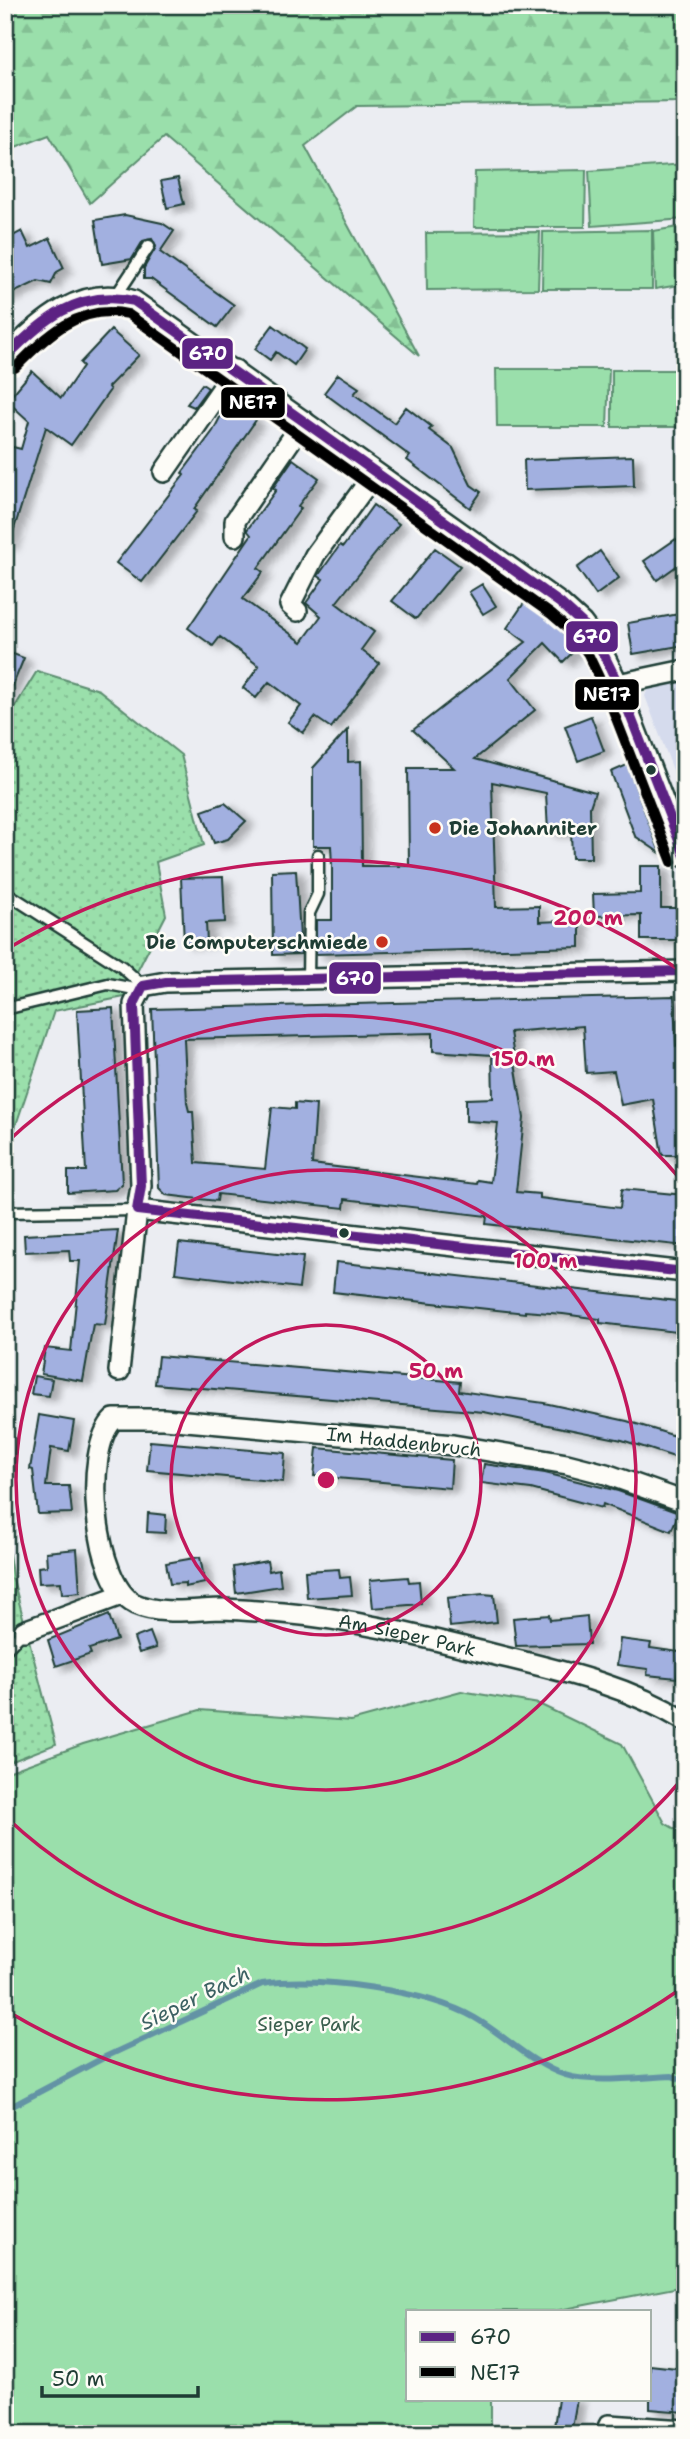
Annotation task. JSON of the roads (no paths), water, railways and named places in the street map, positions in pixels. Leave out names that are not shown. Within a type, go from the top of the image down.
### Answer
[{"type":"street","points":[[5,358],[31,332],[74,303],[102,295],[116,296],[147,308],[560,603],[582,623],[594,639],[618,684],[685,857]]},
{"type":"street","points":[[164,472],[235,370]]},
{"type":"street","points":[[235,536],[235,521],[304,421]]},
{"type":"street","points":[[297,611],[290,605],[315,555],[375,472]]},
{"type":"street","points":[[618,684],[685,670]]},
{"type":"street","points":[[119,1371],[141,1185],[134,1004],[143,987],[308,978],[685,971]]},
{"type":"street","points":[[137,1210],[685,1272]]},
{"type":"street","name":"Im Haddenbruch","points":[[121,1595],[106,1566],[98,1520],[97,1468],[102,1438],[105,1429],[117,1418],[164,1419],[453,1446],[567,1464],[606,1474],[685,1502]]},
{"type":"street","points":[[24,1632],[121,1595]]},
{"type":"street","name":"Am Sieper Park","points":[[121,1595],[152,1609],[279,1612],[333,1617],[385,1627],[596,1680],[631,1692],[685,1721]]},
{"type":"street","points":[[605,2434],[609,2425],[685,2430]]},
{"type":"lane","points":[[116,296],[149,246]]},
{"type":"lane","points":[[308,978],[309,913],[318,894],[318,855]]},
{"type":"lane","points":[[5,892],[122,967],[143,987]]},
{"type":"lane","points":[[5,1009],[108,985],[143,987]]},
{"type":"lane","points":[[5,1212],[137,1210]]},
{"type":"lane","points":[[5,1650],[24,1632]]},
{"type":"waterway","name":"Sieper Bach","points":[[5,2110],[105,2057],[262,1984],[285,1982],[371,1988],[401,1993],[454,2008],[486,2025],[541,2064],[576,2078],[603,2080],[672,2076],[685,2081]]},
{"type":"place","name":"Die Johanniter","points":[[435,828]]},
{"type":"place","name":"Die Computerschmiede","points":[[382,942]]},
{"type":"park label","name":"Sieper Park","points":[[309,2024]]}]
